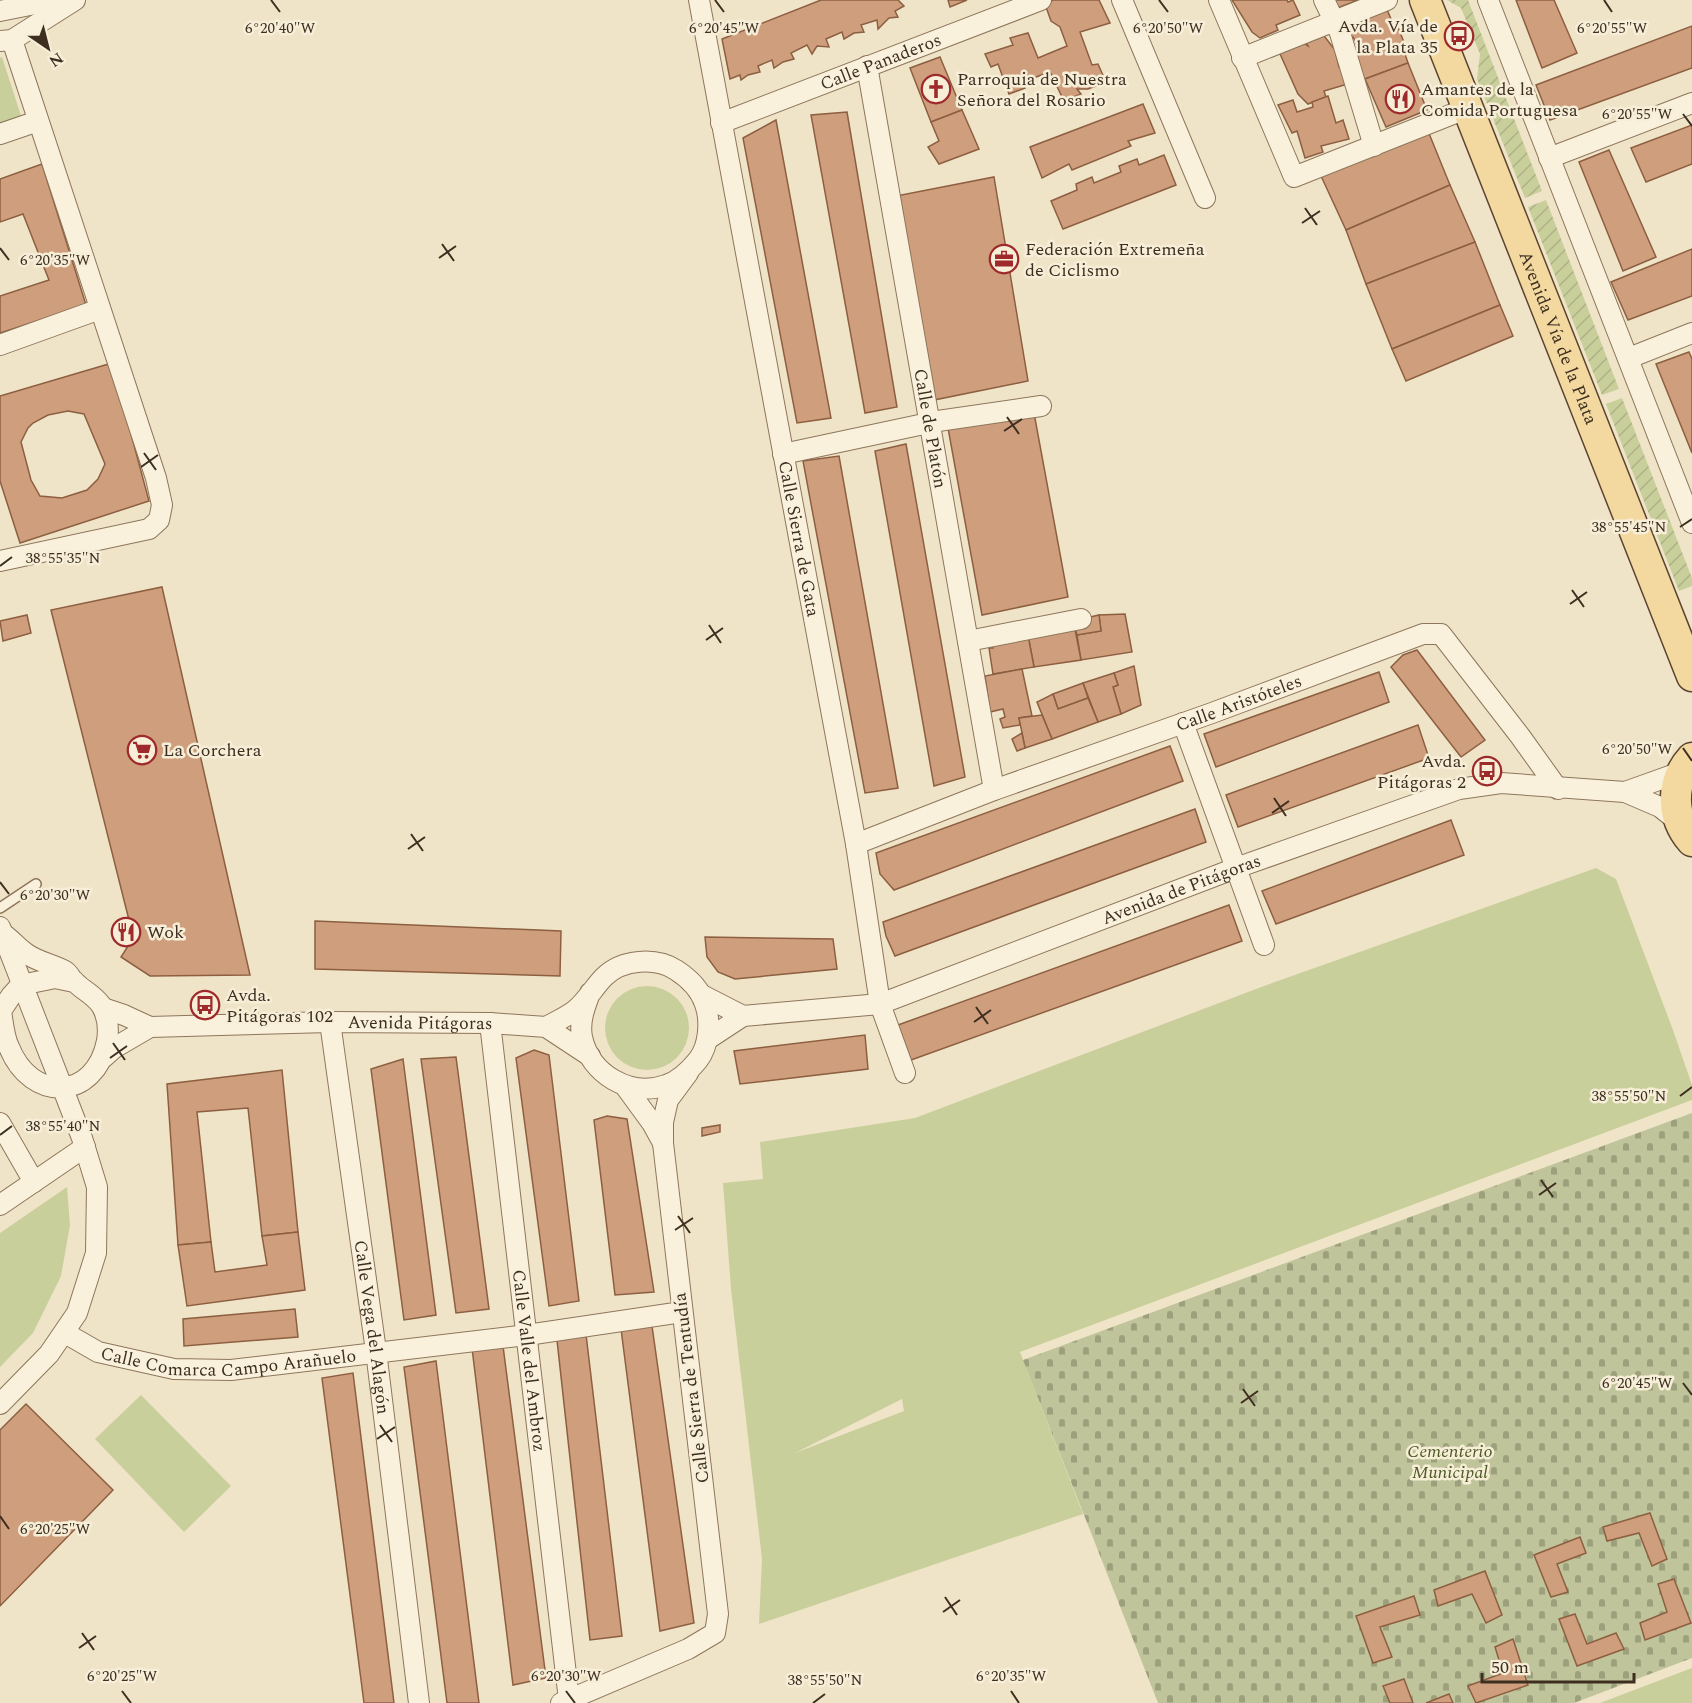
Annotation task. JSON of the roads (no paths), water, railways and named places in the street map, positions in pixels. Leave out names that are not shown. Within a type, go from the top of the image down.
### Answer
[{"type":"main road","name":"Avenida Vía de la Plata","points":[[1425,0],[1692,676]]},
{"type":"main road","points":[[1686,832],[1675,801],[1677,786],[1687,765]]},
{"type":"street","points":[[1,9],[52,0]]},
{"type":"street","points":[[0,561],[149,529],[159,520],[162,505],[156,478],[39,120],[6,40],[75,0]]},
{"type":"street","name":"Calle Sierra de Gata","points":[[699,0],[856,844],[879,1004],[905,1073]]},
{"type":"street","name":"Calle Panaderos","points":[[721,123],[1041,0]]},
{"type":"street","points":[[1122,0],[1204,198]]},
{"type":"street","points":[[1219,0],[1293,177],[1468,108]]},
{"type":"street","points":[[1324,0],[1335,21],[1374,146]]},
{"type":"street","points":[[1242,58],[1388,0]]},
{"type":"street","points":[[1488,0],[1692,523]]},
{"type":"street","name":"Calle de Platón","points":[[867,66],[994,790]]},
{"type":"street","points":[[1549,158],[1692,103]]},
{"type":"street","points":[[0,134],[39,120]]},
{"type":"street","points":[[0,345],[100,309]]},
{"type":"street","points":[[1629,358],[1692,333]]},
{"type":"street","points":[[783,454],[930,424],[1041,406]]},
{"type":"street","points":[[968,641],[1081,619]]},
{"type":"street","name":"Calle Aristóteles","points":[[856,844],[994,790],[1183,723],[1418,635],[1441,634],[1558,789]]},
{"type":"street","points":[[1183,723],[1264,945]]},
{"type":"street","points":[[1625,792],[1687,765]]},
{"type":"street","name":"Avenida de Pitágoras","points":[[708,1039],[743,1016],[879,1004],[1236,868],[1459,789],[1501,783],[1558,789],[1625,792]]},
{"type":"street","points":[[1625,792],[1660,807],[1686,832]]},
{"type":"street","points":[[1,930],[27,954],[66,971],[74,982]]},
{"type":"street","points":[[0,1403],[50,1354],[77,1313],[96,1253],[97,1187],[85,1147],[1,930]]},
{"type":"street","points":[[546,1027],[574,1011],[590,993],[606,975],[626,964],[649,961],[670,966],[689,978],[702,995],[707,1008],[708,1039],[701,1056],[688,1073],[669,1085],[659,1088],[625,1086],[605,1075],[590,1056],[582,1036],[582,1014],[590,993]]},
{"type":"street","points":[[62,1088],[41,1085],[30,1077],[4,1045],[1,1012],[11,996],[21,986],[55,978],[74,982],[91,993],[102,1008],[109,1031],[104,1057]]},
{"type":"street","points":[[702,995],[743,1016]]},
{"type":"street","name":"Avenida Pitágoras","points":[[102,1008],[150,1027],[330,1022],[490,1023],[546,1027],[590,1056]]},
{"type":"street","name":"Calle Vega del Alagón","points":[[330,1022],[376,1352],[419,1703]]},
{"type":"street","name":"Calle Valle del Ambroz","points":[[490,1023],[527,1335],[565,1701]]},
{"type":"street","name":"Avenida Pitágoras","points":[[62,1088],[77,1084],[93,1073],[104,1057],[114,1048],[150,1027]]},
{"type":"street","name":"Calle Sierra de Tentudía","points":[[565,1701],[688,1649],[715,1634],[718,1614],[663,1143],[663,1122],[668,1100],[688,1073]]},
{"type":"street","name":"Calle Sierra de Tentudía","points":[[625,1086],[652,1123],[663,1143]]},
{"type":"street","points":[[0,1123],[34,1182]]},
{"type":"street","points":[[0,1205],[85,1147]]},
{"type":"street","name":"Calle Comarca Campo Arañuelo","points":[[65,1333],[98,1352],[174,1369],[231,1370],[527,1335],[682,1312]]},
{"type":"lane","points":[[0,908],[36,884]]},
{"type":"place","name":"Avda. Vía de la Plata 35","points":[[1459,36]]},
{"type":"place","name":"Parroquia de Nuestra Señora del Rosario","points":[[936,89]]},
{"type":"place","name":"Amantes de la Comida Portuguesa","points":[[1400,99]]},
{"type":"place","name":"Federación Extremeña de Ciclismo","points":[[1004,259]]},
{"type":"place","name":"La Corchera","points":[[142,750]]},
{"type":"place","name":"Avda. Pitágoras 2","points":[[1487,771]]},
{"type":"place","name":"Wok","points":[[126,932]]},
{"type":"place","name":"Avda. Pitágoras 102","points":[[205,1005]]},
{"type":"park label","name":"Cementerio Municipal","points":[[1450,1461]]}]
